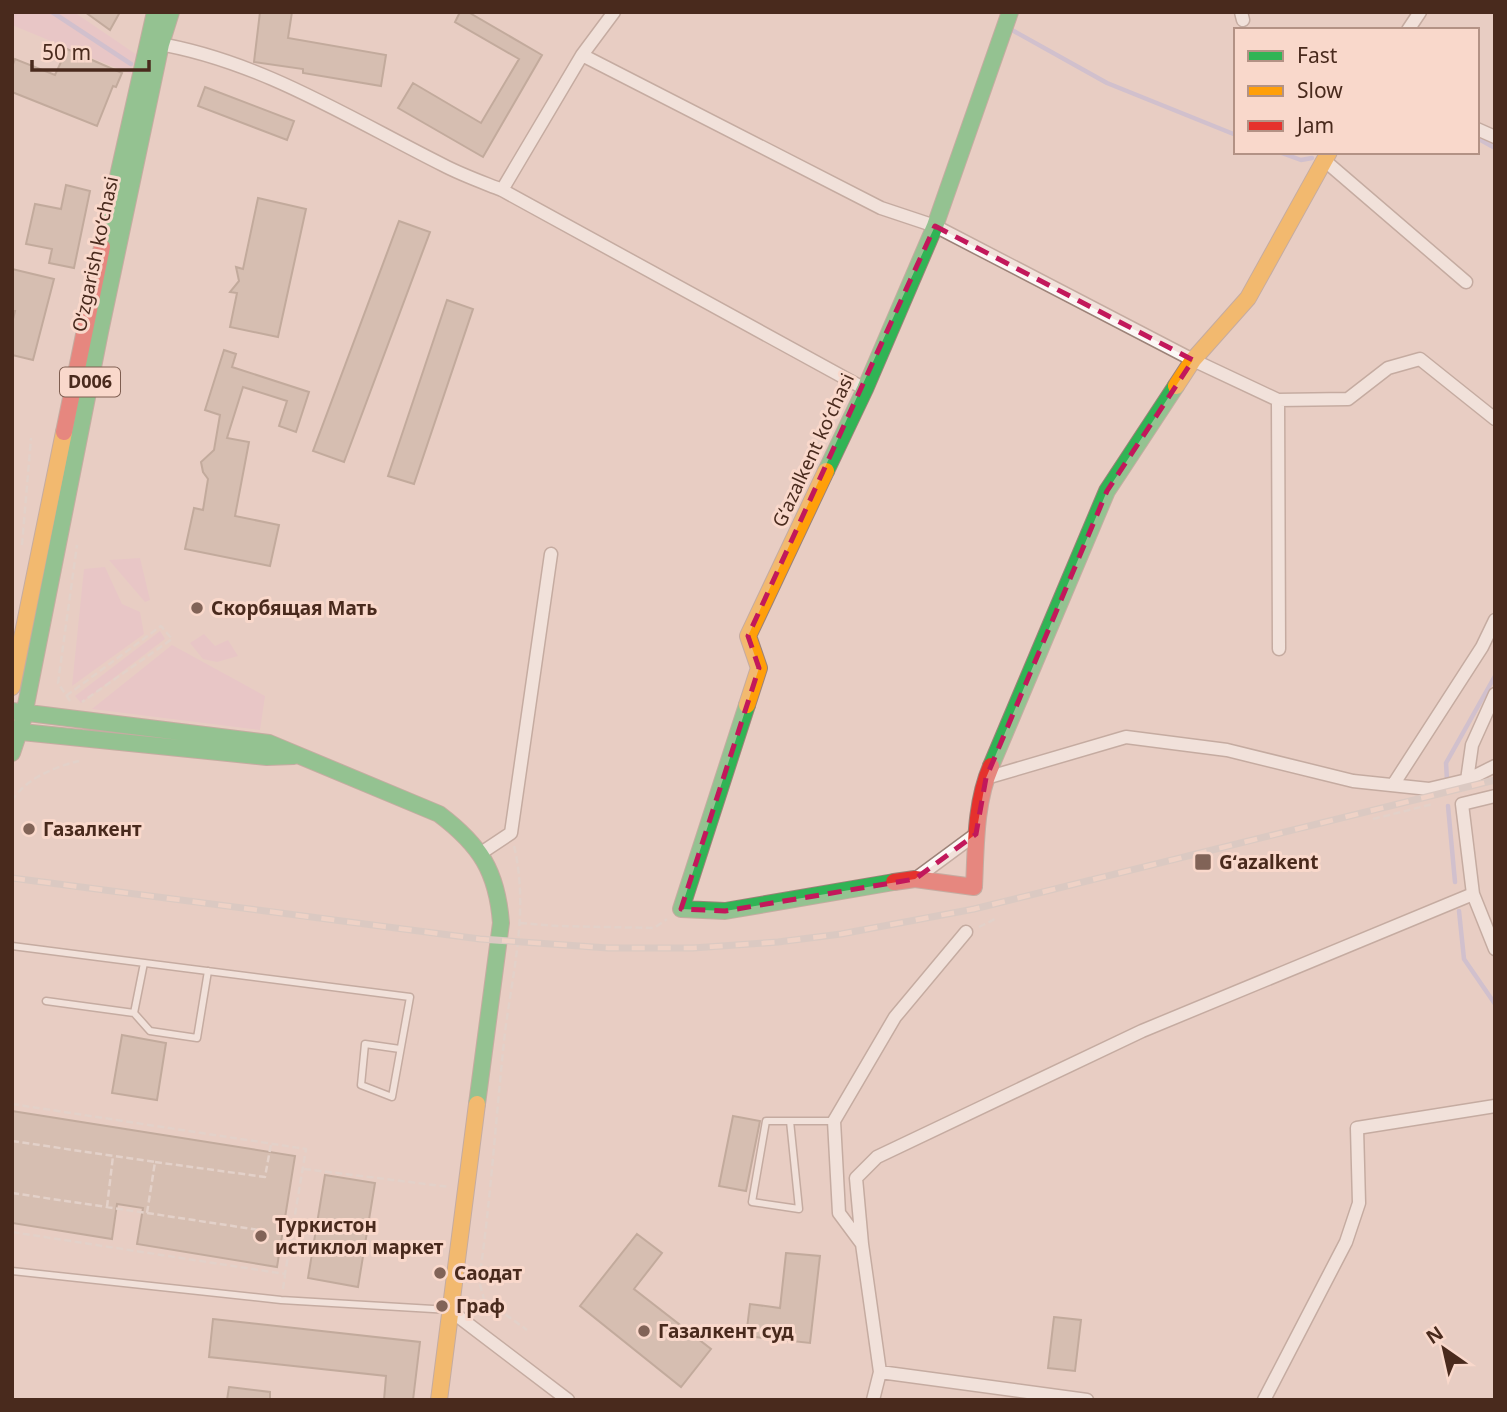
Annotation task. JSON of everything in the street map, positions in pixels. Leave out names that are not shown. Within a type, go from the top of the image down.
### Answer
[{"type":"main road","name":"Oʻzgarish koʻchasi","points":[[12,753],[97,346],[154,43],[155,12]]},
{"type":"main road","name":"Oʻzgarish koʻchasi","points":[[12,687],[154,43],[171,12]]},
{"type":"main road","name":"Gʻazalkent koʻchasi","points":[[681,909],[759,668],[748,636],[865,389],[935,226],[1010,12]]},
{"type":"main road","points":[[681,909],[725,911],[915,880],[974,887],[976,834],[986,778],[1107,491],[1194,360],[1248,298],[1327,156]]},
{"type":"main road","points":[[19,712],[269,743],[439,814],[463,832],[491,869],[498,887],[501,923],[439,1400]]},
{"type":"main road","points":[[16,732],[267,757],[301,756]]},
{"type":"street","points":[[502,190],[582,55],[614,12]]},
{"type":"street","points":[[1409,28],[1420,12]]},
{"type":"street","points":[[154,43],[230,62],[294,87],[445,166],[502,190],[865,389]]},
{"type":"street","points":[[582,55],[881,208],[935,226],[1194,360],[1278,400],[1348,399],[1388,368],[1420,359],[1495,418]]},
{"type":"street","points":[[1479,130],[1495,137]]},
{"type":"street","points":[[1327,156],[1466,282]]},
{"type":"street","points":[[1278,400],[1279,649]]},
{"type":"street","points":[[481,853],[511,833],[551,554]]},
{"type":"street","points":[[1393,785],[1482,647],[1495,620]]},
{"type":"street","points":[[1467,780],[1472,746],[1495,694]]},
{"type":"street","points":[[986,778],[1126,737],[1227,750],[1353,781],[1429,789],[1467,780],[1495,766]]},
{"type":"street","points":[[1495,796],[1462,804],[1473,894],[1495,949]]},
{"type":"street","points":[[915,880],[976,834]]},
{"type":"street","points":[[873,1400],[880,1372],[862,1244],[856,1178],[877,1157],[1142,1031],[1473,894]]},
{"type":"street","points":[[862,1244],[839,1213],[834,1121],[895,1017],[966,932]]},
{"type":"street","points":[[1264,1400],[1346,1242],[1359,1203],[1357,1128],[1495,1106]]},
{"type":"street","points":[[452,1311],[568,1400]]},
{"type":"street","points":[[880,1372],[1087,1400]]},
{"type":"lane","points":[[12,946],[410,996],[392,1097],[361,1085],[365,1044],[400,1049]]},
{"type":"lane","points":[[134,1013],[145,963]]},
{"type":"lane","points":[[46,1001],[134,1013],[150,1031],[197,1038],[208,971]]},
{"type":"lane","points":[[790,1121],[799,1209],[752,1202],[766,1121],[790,1121],[834,1121]]},
{"type":"lane","points":[[12,1271],[281,1300],[452,1311]]},
{"type":"path","points":[[22,549],[31,438]]},
{"type":"path","points":[[66,696],[161,625],[172,639],[76,706],[66,696],[58,683],[77,545]]},
{"type":"path","points":[[12,801],[20,788],[35,779],[65,764],[79,761]]},
{"type":"path","points":[[1373,819],[1454,798],[1462,804]]},
{"type":"path","points":[[511,833],[517,858],[520,923],[518,956],[506,1029],[478,1281],[484,1299],[527,1330]]},
{"type":"path","points":[[520,923],[654,928],[681,909]]},
{"type":"path","points":[[966,932],[995,919]]},
{"type":"path","points":[[12,1104],[306,1149],[281,1300]]},
{"type":"path","points":[[12,1142],[265,1177],[271,1143]]},
{"type":"path","points":[[107,1207],[113,1156]]},
{"type":"path","points":[[147,1213],[155,1162]]},
{"type":"path","points":[[303,1169],[453,1188]]},
{"type":"path","points":[[12,1192],[259,1230]]},
{"type":"path","points":[[12,1232],[285,1274]]},
{"type":"highlighted area","points":[[935,226],[1193,360],[1107,491],[986,778],[976,834],[915,879],[725,911],[681,909],[759,668],[748,636]]},
{"type":"shaded area","points":[[12,12],[74,12],[137,55],[131,74],[12,25]]},
{"type":"shaded area","points":[[140,558],[150,600],[145,602],[109,560]]},
{"type":"shaded area","points":[[105,567],[122,604],[140,612],[144,634],[72,686],[84,569]]},
{"type":"shaded area","points":[[160,631],[165,639],[81,703],[75,696]]},
{"type":"shaded area","points":[[204,634],[215,646],[228,640],[238,656],[217,662],[203,659],[190,643]]},
{"type":"shaded area","points":[[172,645],[265,696],[260,730],[92,709]]},
{"type":"building","points":[[85,12],[120,12],[110,30]]},
{"type":"building","points":[[260,12],[292,12],[288,38],[386,55],[381,86],[303,73],[303,69],[254,62]]},
{"type":"building","points":[[460,12],[468,12],[542,55],[483,157],[398,108],[413,83],[481,123],[519,59],[455,22]]},
{"type":"building","points":[[67,49],[122,73],[116,87],[113,86],[97,126],[12,92],[12,67],[15,59],[55,75]]},
{"type":"building","points":[[205,87],[294,121],[287,140],[198,106]]},
{"type":"building","points":[[66,185],[90,191],[74,268],[49,263],[52,249],[26,244],[35,204],[61,209]]},
{"type":"building","points":[[258,198],[306,209],[278,337],[230,327],[237,293],[230,292],[239,281],[236,267],[243,269]]},
{"type":"building","points":[[399,221],[430,232],[344,462],[313,451]]},
{"type":"building","points":[[12,269],[54,279],[33,360],[12,355],[12,323],[15,311],[12,311]]},
{"type":"building","points":[[447,300],[473,309],[414,484],[388,476]]},
{"type":"building","points":[[224,350],[236,354],[232,367],[309,392],[296,432],[279,426],[287,401],[243,387],[227,438],[249,442],[235,516],[279,525],[270,566],[185,549],[194,508],[203,510],[208,479],[201,462],[214,450],[220,415],[205,410]]},
{"type":"building","points":[[122,1035],[166,1043],[157,1100],[112,1093]]},
{"type":"building","points":[[12,1111],[295,1156],[277,1267],[137,1244],[143,1208],[117,1204],[112,1239],[12,1223]]},
{"type":"building","points":[[733,1116],[760,1121],[746,1191],[719,1186]]},
{"type":"building","points":[[325,1175],[375,1183],[358,1287],[308,1278]]},
{"type":"building","points":[[637,1234],[662,1253],[634,1289],[711,1349],[681,1387],[580,1306]]},
{"type":"building","points":[[786,1253],[820,1256],[810,1343],[746,1336],[750,1304],[780,1308]]},
{"type":"building","points":[[1054,1317],[1081,1320],[1075,1371],[1048,1368]]},
{"type":"building","points":[[213,1319],[420,1342],[413,1400],[384,1400],[386,1376],[209,1357]]},
{"type":"building","points":[[229,1387],[270,1392],[270,1400],[227,1400]]},
{"type":"waterway","points":[[52,12],[131,64]]},
{"type":"waterway","points":[[1012,30],[1107,83],[1234,134]]},
{"type":"waterway","points":[[1479,139],[1495,148]]},
{"type":"waterway","points":[[1284,154],[1301,160],[1312,158]]},
{"type":"waterway","points":[[1447,780],[1446,763],[1495,676]]},
{"type":"waterway","points":[[1448,806],[1455,882]]},
{"type":"waterway","points":[[1459,911],[1464,959],[1495,1004]]},
{"type":"railway","points":[[12,878],[480,939],[608,948],[693,948],[841,934],[974,909],[1495,780]]},
{"type":"traffic: fast","points":[[102,247],[155,12]]},
{"type":"traffic: fast","points":[[12,753],[23,720],[100,332],[161,44],[171,12]]},
{"type":"traffic: fast","points":[[826,471],[865,389],[935,226],[1010,12]]},
{"type":"traffic: fast","points":[[991,766],[1107,491],[1176,386]]},
{"type":"traffic: fast","points":[[747,705],[681,909],[725,911],[894,882]]},
{"type":"traffic: fast","points":[[12,711],[269,743],[439,814],[453,825],[476,848],[484,861],[495,888],[501,923],[477,1104]]},
{"type":"traffic: fast","points":[[12,731],[267,757],[294,756]]},
{"type":"traffic: slow","points":[[1176,386],[1193,360],[1248,298],[1328,154]]},
{"type":"traffic: slow","points":[[12,687],[64,432]]},
{"type":"traffic: slow","points":[[747,705],[759,668],[748,636],[826,471]]},
{"type":"traffic: slow","points":[[439,1400],[477,1104]]},
{"type":"traffic: jam","points":[[64,432],[102,247]]},
{"type":"traffic: jam","points":[[894,882],[915,879],[974,887],[979,810],[991,766]]},
{"type":"place","name":"Скорбящая Мать","points":[[197,608]]},
{"type":"place","name":"Газалкент","points":[[29,829]]},
{"type":"place","name":"Gʻazalkent","points":[[1203,862]]},
{"type":"place","name":"Туркистон истиклол маркет","points":[[261,1236]]},
{"type":"place","name":"Саодат","points":[[440,1273]]},
{"type":"place","name":"Граф","points":[[442,1306]]},
{"type":"place","name":"Газалкент суд","points":[[644,1331]]}]
